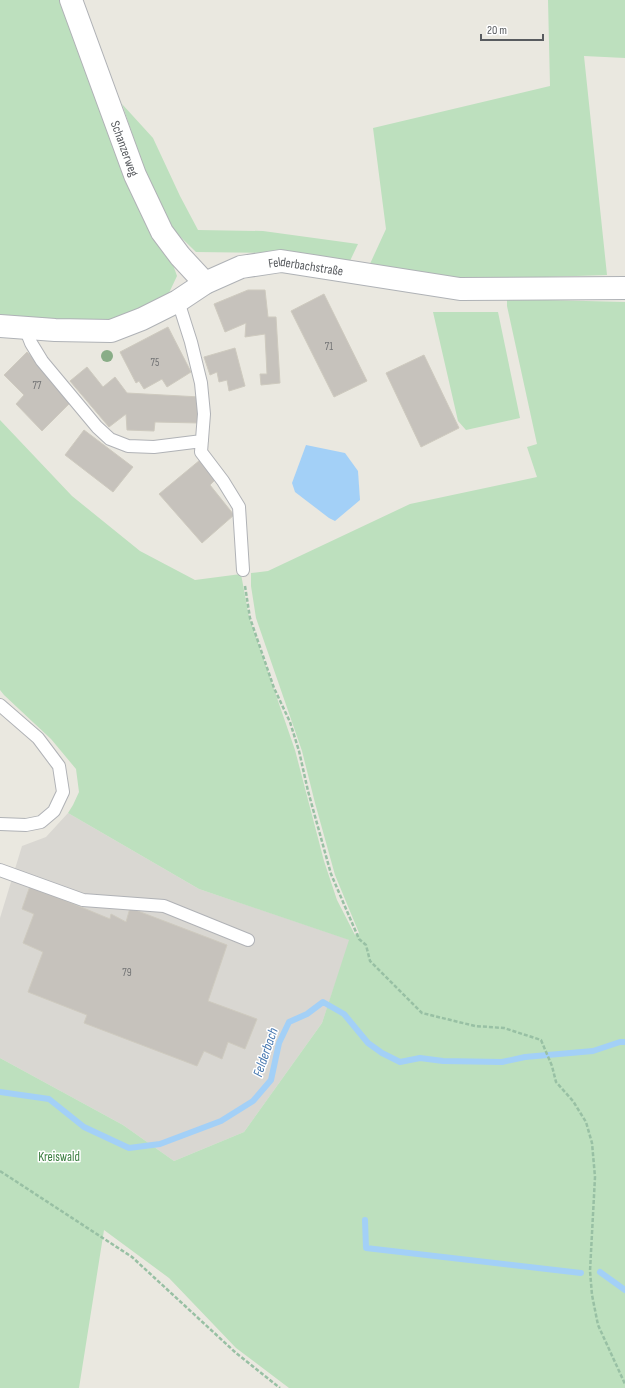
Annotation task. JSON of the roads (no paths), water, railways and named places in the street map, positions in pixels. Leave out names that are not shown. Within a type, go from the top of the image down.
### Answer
[{"type":"street","name":"Schanzerweg","points":[[72,0],[135,175],[162,232],[180,256],[205,283]]},
{"type":"street","name":"Felderbachstraße","points":[[0,326],[55,330],[111,331],[142,319],[178,301],[205,283],[241,267],[281,261],[460,290],[625,288]]},
{"type":"lane","points":[[178,301],[191,342],[201,383],[204,414],[201,452],[223,481],[239,507],[243,570]]},
{"type":"lane","points":[[25,328],[30,344],[42,361],[97,427],[110,439],[128,446],[154,447],[202,442]]},
{"type":"lane","points":[[0,705],[38,738],[59,766],[63,792],[54,811],[41,822],[26,825],[0,824]]},
{"type":"lane","points":[[0,870],[83,900],[164,906],[248,940]]},
{"type":"water","points":[[306,445],[345,453],[358,471],[360,500],[335,521],[295,492],[292,483]]},
{"type":"waterway","name":"Felderbach","points":[[0,1092],[49,1099],[84,1127],[129,1148],[160,1144],[221,1121],[253,1101],[271,1080],[279,1043],[289,1022],[307,1014],[323,1002],[344,1014],[368,1043],[382,1053],[400,1062],[420,1058],[443,1061],[502,1062],[525,1057],[593,1051],[620,1042],[625,1042]]},
{"type":"waterway","points":[[365,1220],[366,1248],[581,1273]]},
{"type":"waterway","points":[[600,1272],[625,1290]]},
{"type":"park label","name":"Kreiswald","points":[[59,1156]]}]
